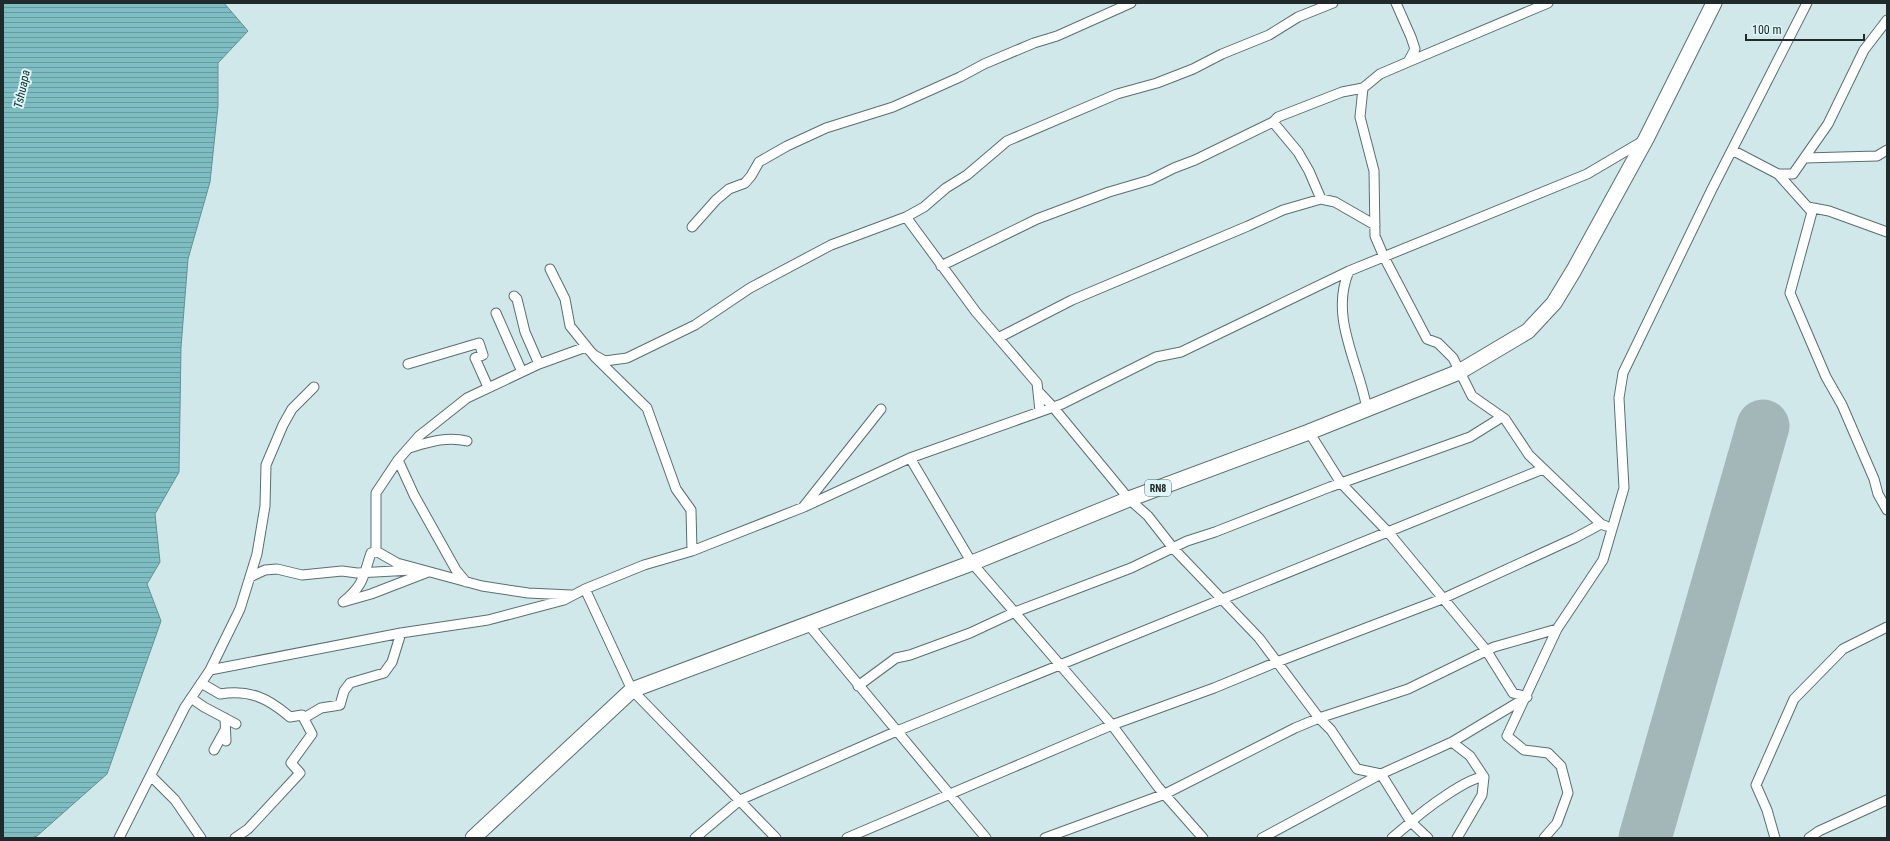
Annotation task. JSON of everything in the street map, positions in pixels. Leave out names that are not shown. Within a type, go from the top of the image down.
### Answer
[{"type":"main road","name":"RN8","points":[[473,838],[632,690],[972,563],[1129,499],[1367,409],[1459,372],[1528,331],[1554,303],[1574,270],[1646,140],[1714,3]]},
{"type":"street","points":[[692,227],[709,207],[729,189],[745,183],[759,162],[787,146],[826,128],[894,107],[960,77],[984,64],[1057,36],[1131,3]]},
{"type":"street","points":[[586,347],[594,355],[606,361],[627,358],[695,325],[750,288],[830,245],[906,217],[924,207],[946,188],[967,175],[1007,141],[1117,94],[1157,83],[1193,69],[1222,54],[1269,35],[1298,17],[1333,3]]},
{"type":"street","points":[[1396,3],[1415,50],[1408,62]]},
{"type":"street","points":[[941,266],[1037,219],[1109,192],[1150,180],[1273,122],[1278,117],[1342,92],[1363,88],[1380,74],[1548,3]]},
{"type":"street","points":[[1544,838],[1557,823],[1568,793],[1561,766],[1548,753],[1524,750],[1507,736],[1527,697],[1557,629],[1603,560],[1624,488],[1619,398],[1623,372],[1732,150],[1807,3]]},
{"type":"street","points":[[1778,174],[1793,174],[1828,124],[1864,50],[1887,20]]},
{"type":"street","points":[[1363,88],[1360,117],[1374,171],[1375,236],[1384,257],[1427,339],[1438,343],[1453,358],[1472,396],[1502,417],[1530,455],[1543,469],[1601,524],[1612,527]]},
{"type":"street","points":[[1273,122],[1298,152],[1322,199]]},
{"type":"street","points":[[210,670],[401,633],[488,620],[564,600],[585,589],[644,565],[692,551],[804,507],[910,458],[1062,404],[1156,357],[1181,352],[1349,271],[1587,174],[1646,140]]},
{"type":"street","points":[[1732,150],[1778,174],[1812,212],[1790,293],[1826,377],[1842,406],[1874,479],[1878,494],[1887,510]]},
{"type":"street","points":[[1877,156],[1887,150]]},
{"type":"street","points":[[1804,158],[1877,156],[1887,159]]},
{"type":"street","points":[[998,338],[1072,300],[1283,210],[1322,199],[1335,202],[1375,225]]},
{"type":"street","points":[[1808,208],[1829,210],[1887,232]]},
{"type":"street","points":[[906,217],[941,266],[998,338],[1037,383],[1040,411]]},
{"type":"street","points":[[550,269],[565,299],[570,326],[586,347],[647,408],[676,489],[691,510],[692,551]]},
{"type":"street","points":[[1349,271],[1344,284],[1342,306],[1344,331],[1364,390],[1367,409]]},
{"type":"street","points":[[514,296],[518,299],[525,332],[539,364]]},
{"type":"street","points":[[496,313],[522,372]]},
{"type":"street","points":[[408,364],[479,343],[483,355],[475,358],[488,387]]},
{"type":"street","points":[[376,551],[376,493],[398,460],[419,436],[467,398],[539,364],[586,347]]},
{"type":"street","points":[[119,838],[185,707],[210,670],[240,609],[257,554],[265,506],[266,465],[283,424],[292,409],[314,386]]},
{"type":"street","points":[[1038,391],[1129,499],[1148,516],[1173,548],[1259,638],[1319,718],[1331,730],[1357,769],[1381,774],[1411,822],[1428,838]]},
{"type":"street","points":[[804,507],[881,409]]},
{"type":"street","points":[[858,686],[896,658],[910,656],[970,633],[1014,612],[1131,568],[1186,541],[1470,437],[1502,417]]},
{"type":"street","points":[[1309,432],[1341,483],[1388,532],[1442,599],[1486,650],[1512,693],[1527,697]]},
{"type":"street","points":[[408,448],[442,439],[457,438],[467,441]]},
{"type":"street","points":[[910,458],[972,563],[1112,725],[1165,794],[1203,838]]},
{"type":"street","points":[[398,460],[414,495],[456,570],[466,582]]},
{"type":"street","points":[[695,838],[740,800],[897,731],[1543,469]]},
{"type":"street","points":[[847,838],[1112,725],[1214,688],[1276,662],[1442,599],[1575,538],[1601,524]]},
{"type":"street","points":[[376,551],[397,563],[482,586],[528,593],[574,595]]},
{"type":"street","points":[[376,551],[371,554],[362,583],[355,592],[343,602],[371,594],[424,571]]},
{"type":"street","points":[[250,577],[265,570],[277,569],[302,575],[342,571],[424,571]]},
{"type":"street","points":[[585,589],[632,690],[776,838]]},
{"type":"street","points":[[808,624],[858,686],[986,838]]},
{"type":"street","points":[[1775,838],[1767,810],[1756,785],[1794,699],[1843,649],[1887,627]]},
{"type":"street","points":[[1044,838],[1165,794],[1295,728],[1319,718],[1408,689],[1486,650],[1557,629]]},
{"type":"street","points":[[304,718],[321,708],[340,705],[344,691],[350,683],[384,673],[392,662],[401,633]]},
{"type":"street","points":[[202,683],[220,694],[232,692],[250,693],[276,705],[290,717],[302,715],[312,734],[291,763],[300,773],[248,830],[235,838]]},
{"type":"street","points":[[1262,838],[1381,774],[1452,742],[1527,697]]},
{"type":"street","points":[[191,698],[236,724]]},
{"type":"street","points":[[226,718],[226,741]]},
{"type":"street","points":[[214,750],[225,730]]},
{"type":"street","points":[[1452,742],[1470,756],[1484,777],[1482,795],[1458,838]]},
{"type":"street","points":[[151,776],[175,800],[200,838]]},
{"type":"street","points":[[1392,838],[1441,798],[1469,782],[1484,777]]},
{"type":"street","points":[[1809,838],[1819,831],[1887,800]]},
{"type":"water","name":"Tshuapa","points":[[3,3],[224,3],[248,31],[218,63],[218,106],[210,182],[188,259],[181,347],[179,472],[155,514],[160,562],[147,584],[161,621],[107,774],[37,836],[32,838],[3,838]]},
{"type":"runway","points":[[1645,838],[1763,426]]}]
